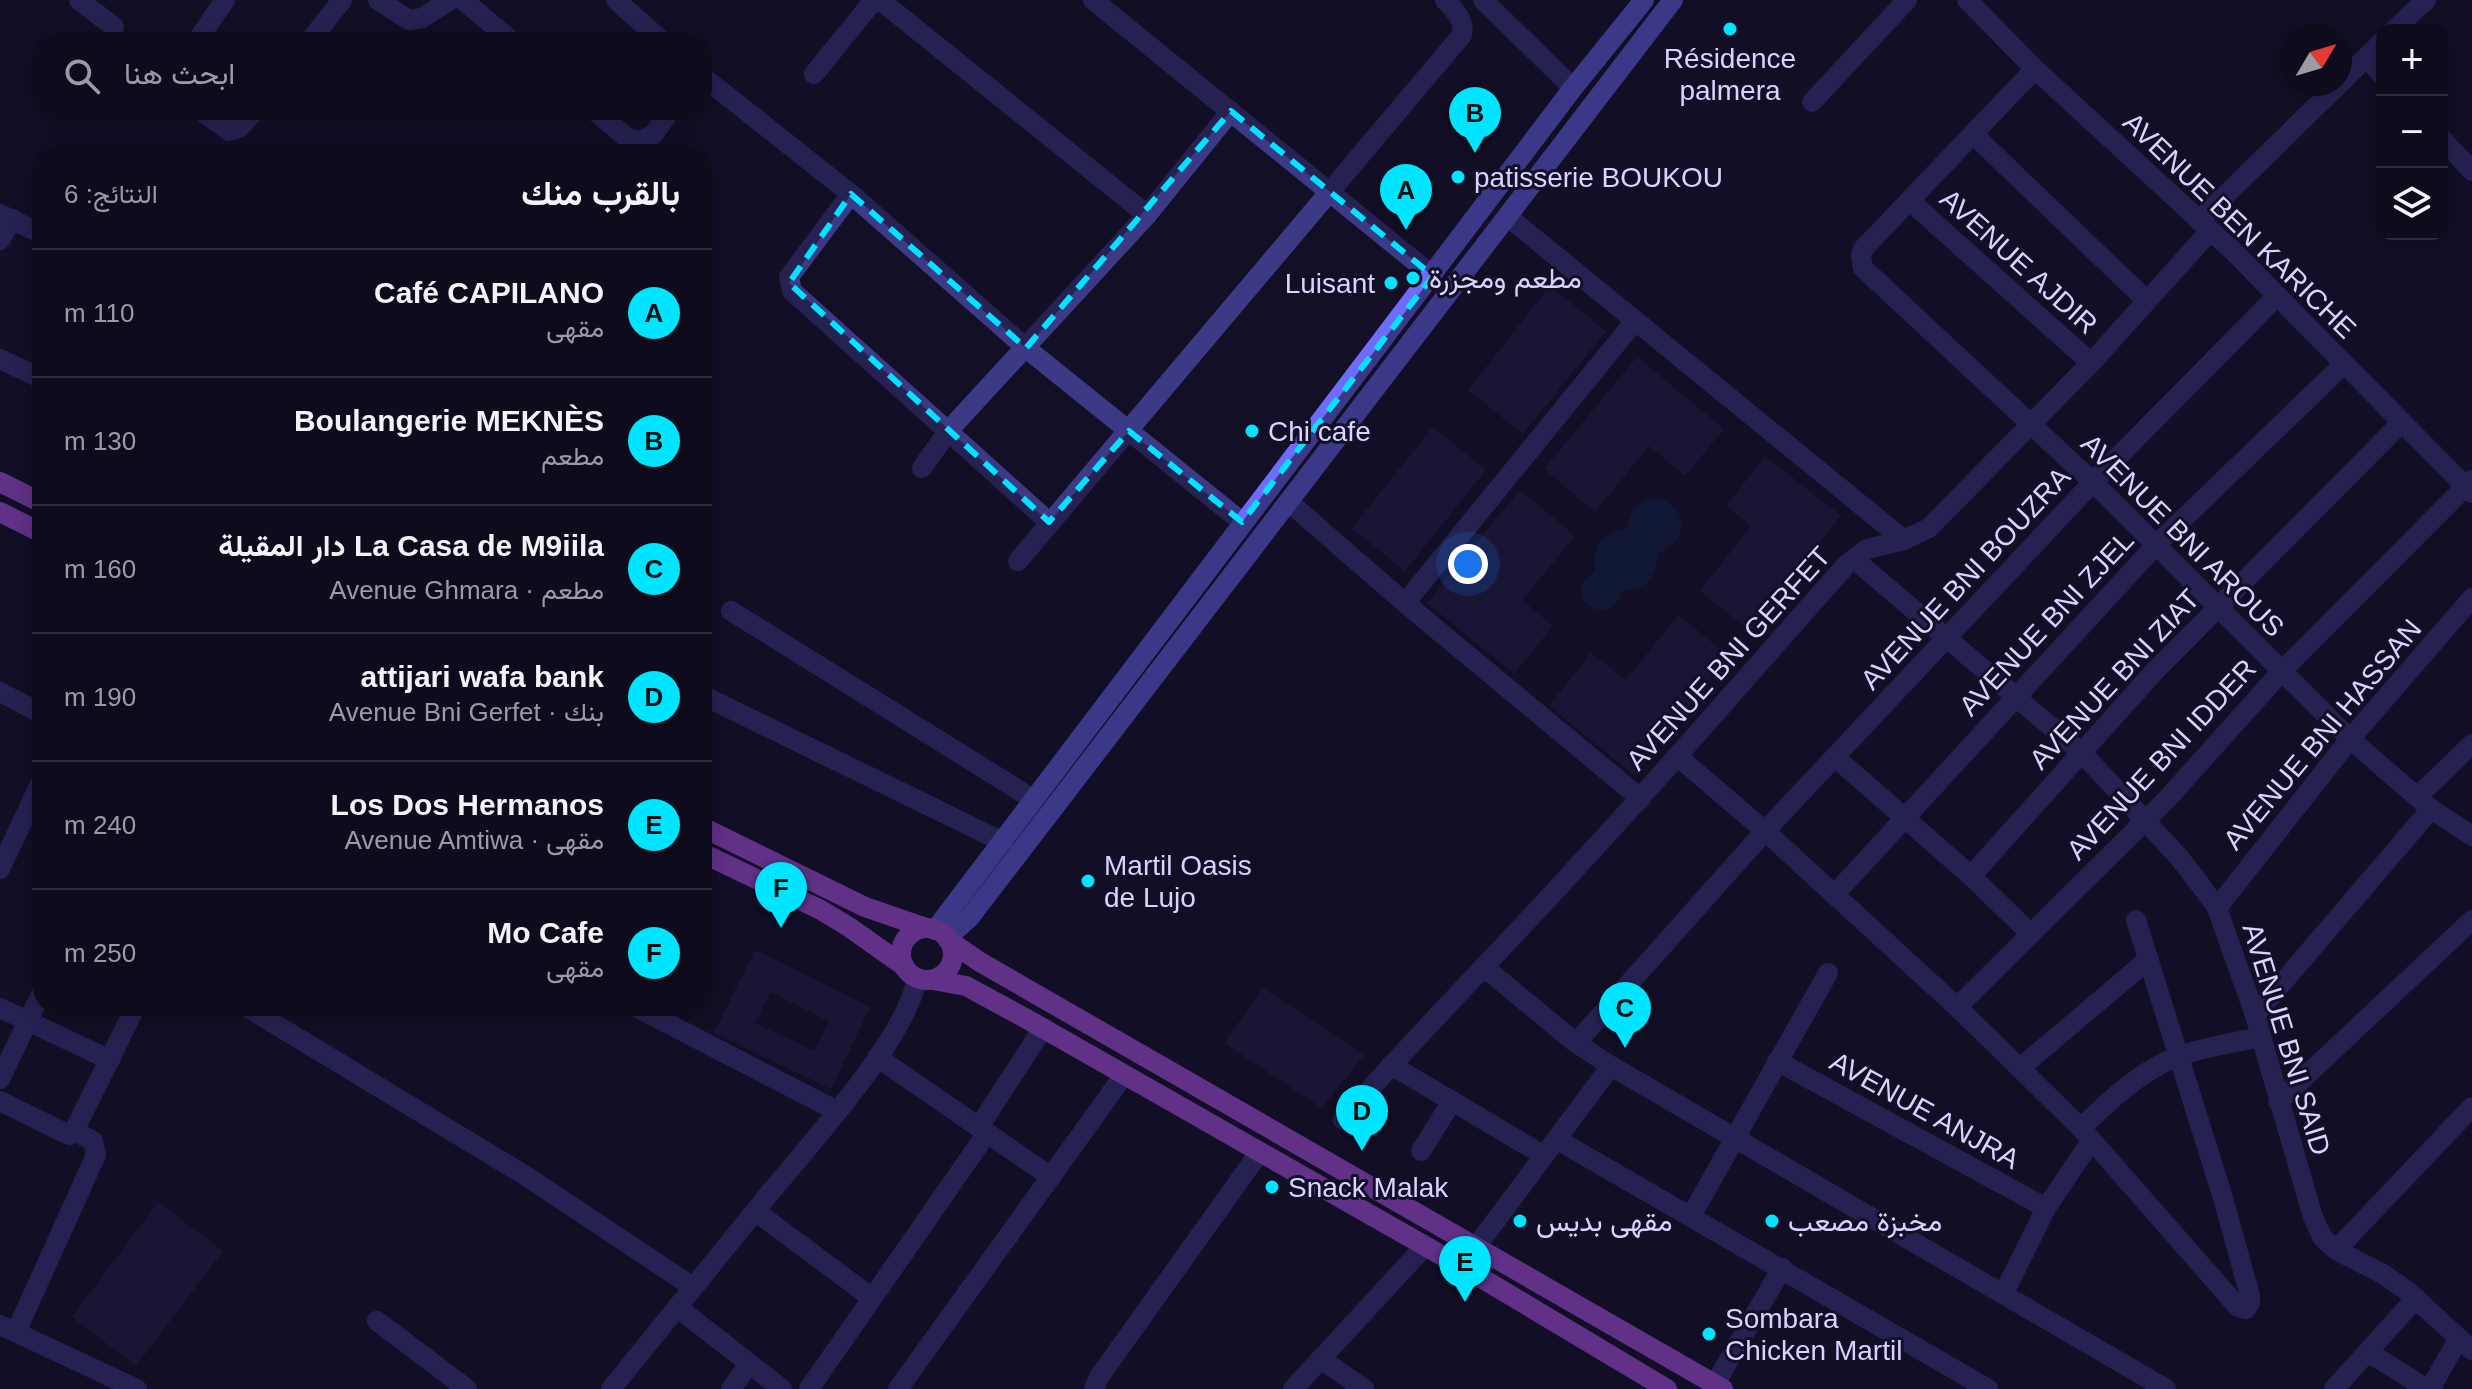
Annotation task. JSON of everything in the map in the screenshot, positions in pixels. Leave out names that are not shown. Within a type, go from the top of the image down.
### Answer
[{"type":"main road","points":[[0,482],[32,498]]},
{"type":"main road","points":[[0,512],[32,528]]},
{"type":"main road","points":[[712,832],[865,907],[939,934],[980,962],[1719,1387]]},
{"type":"main road","points":[[712,858],[830,916],[918,975],[966,986],[1043,1028],[1483,1279],[1667,1389]]},
{"type":"main road","points":[[910,934],[939,934],[952,948],[951,964],[940,976],[918,975],[901,949],[904,941],[910,934]]},
{"type":"street","points":[[79,0],[114,27]]},
{"type":"street","points":[[203,32],[225,0]]},
{"type":"street","points":[[317,32],[342,0]]},
{"type":"street","points":[[378,0],[409,20],[422,18],[450,0]]},
{"type":"street","points":[[463,0],[501,32]]},
{"type":"street","points":[[616,0],[652,32]]},
{"type":"street","points":[[814,74],[874,0]]},
{"type":"street","points":[[880,0],[1147,215]]},
{"type":"street","points":[[1093,0],[1433,276]]},
{"type":"street","points":[[1018,561],[1462,35],[1464,24],[1445,0]]},
{"type":"street","points":[[1483,0],[1573,88]]},
{"type":"street","points":[[939,934],[1033,799],[1242,522],[1433,276],[1573,88],[1644,0]]},
{"type":"street","points":[[939,934],[970,917],[1673,0]]},
{"type":"street","points":[[1812,102],[1907,0]]},
{"type":"street","name":"AVENUE BEN KARICHE","points":[[1967,0],[2035,69],[2204,226],[2470,487]]},
{"type":"street","points":[[2400,24],[2426,0]]},
{"type":"street","name":"AVENUE BNI GERFET","points":[[2352,70],[2376,48]]},
{"type":"street","points":[[2366,57],[2376,68]]},
{"type":"street","points":[[1910,201],[2035,69]]},
{"type":"street","points":[[712,84],[851,194],[1026,348],[1242,522]]},
{"type":"street","name":"AVENUE BNI GERFET","points":[[1343,1120],[1641,799],[1854,559],[1867,549],[1904,540],[1929,528],[2091,363],[2204,226],[2327,96]]},
{"type":"street","points":[[922,468],[949,430],[1147,215],[1231,111]]},
{"type":"street","points":[[214,120],[229,131],[239,128],[247,120]]},
{"type":"street","points":[[606,120],[626,137],[639,141],[653,135],[664,120]]},
{"type":"street","points":[[1974,135],[2146,300]]},
{"type":"street","points":[[2448,145],[2472,171]]},
{"type":"street","points":[[851,194],[789,277],[792,291],[1049,522]]},
{"type":"street","name":"AVENUE BNI AROUS","points":[[1910,201],[1863,249],[1862,264],[2093,482],[2350,739],[2424,803],[2472,836]]},
{"type":"street","name":"AVENUE AJDIR","points":[[1910,201],[2091,363]]},
{"type":"street","points":[[0,240],[6,216],[32,229]]},
{"type":"street","points":[[1507,216],[1904,540]]},
{"type":"street","name":"AVENUE BNI BOUZRA","points":[[1576,1043],[1765,831],[2093,482],[2276,297]]},
{"type":"street","points":[[1405,603],[1635,321]]},
{"type":"street","points":[[0,359],[32,374]]},
{"type":"street","name":"AVENUE BNI ZJEL","points":[[1834,895],[2156,545],[2344,364]]},
{"type":"street","name":"AVENUE BNI ZIAT","points":[[1971,876],[2153,673],[2402,422]]},
{"type":"street","name":"AVENUE BNI IDDER","points":[[1957,1007],[2168,798],[2281,672],[2470,487]]},
{"type":"street","points":[[1290,503],[1641,799]]},
{"type":"street","name":"AVENUE BNI SAID","points":[[1854,559],[2083,754],[2178,856],[2217,908],[2255,1015],[2312,1214],[2322,1237],[2336,1250]]},
{"type":"street","name":"AVENUE BNI HASSAN","points":[[2217,908],[2350,739],[2472,598]]},
{"type":"street","points":[[731,611],[1033,799]]},
{"type":"street","points":[[0,692],[32,709]]},
{"type":"street","points":[[712,700],[1003,842]]},
{"type":"street","points":[[2255,1015],[2472,744]]},
{"type":"street","points":[[1677,756],[1765,831],[2020,1068],[2086,1134],[2242,1310],[2248,1307],[2250,1296],[2136,920]]},
{"type":"street","points":[[1835,757],[1971,876],[2031,934]]},
{"type":"street","points":[[0,869],[32,801]]},
{"type":"street","points":[[2278,1102],[2472,920]]},
{"type":"street","points":[[2020,1068],[2149,959]]},
{"type":"street","points":[[1485,968],[1576,1043],[1611,1066],[2166,1389]]},
{"type":"street","points":[[1691,1216],[1828,973]]},
{"type":"street","points":[[611,1389],[837,1111],[877,1057],[910,1004],[918,975]]},
{"type":"street","points":[[0,1008],[110,1060]]},
{"type":"street","points":[[0,1079],[32,1011]]},
{"type":"street","points":[[0,1101],[69,1135],[74,1131],[131,1016]]},
{"type":"street","points":[[262,1016],[526,1176],[693,1287]]},
{"type":"street","points":[[653,1016],[837,1111]]},
{"type":"street","points":[[809,1389],[983,1130],[1043,1028]]},
{"type":"street","points":[[2004,1293],[2086,1134],[2131,1083],[2178,1056],[2261,1037]]},
{"type":"street","points":[[877,1057],[1051,1177]]},
{"type":"street","name":"AVENUE ANJRA","points":[[1777,1061],[2046,1208]]},
{"type":"street","points":[[1391,1065],[1452,1101],[1691,1216],[1988,1389]]},
{"type":"street","points":[[1476,1247],[1611,1066]]},
{"type":"street","points":[[898,1389],[1124,1075]]},
{"type":"street","points":[[1421,1151],[1452,1101]]},
{"type":"street","points":[[2368,1352],[2429,1389],[2466,1344],[2416,1298],[2383,1274],[2336,1250],[2472,1107]]},
{"type":"street","points":[[74,1131],[93,1141],[96,1155],[8,1328],[137,1389]]},
{"type":"street","points":[[1094,1389],[1099,1377],[1259,1153]]},
{"type":"street","points":[[755,1211],[872,1298]]},
{"type":"street","points":[[1293,1389],[1424,1247]]},
{"type":"street","points":[[1719,1387],[1782,1268]]},
{"type":"street","points":[[2334,1389],[2416,1298]]},
{"type":"street","points":[[677,1307],[782,1389]]},
{"type":"street","points":[[377,1321],[467,1389]]},
{"type":"street","points":[[1321,1359],[1364,1389]]},
{"type":"street","points":[[731,1389],[749,1364]]},
{"type":"highlighted area","points":[[1231,111],[1433,276],[1242,522],[1129,431],[1049,522],[789,283],[851,194],[1026,348]]},
{"type":"water","points":[[1660,499],[1677,511],[1681,523],[1679,536],[1658,554],[1652,576],[1643,585],[1621,591],[1616,604],[1608,610],[1590,606],[1580,590],[1584,581],[1595,572],[1595,554],[1600,542],[1627,527],[1631,514],[1642,502]]},
{"type":"building","points":[[1550,286],[1606,331],[1523,434],[1468,390]]},
{"type":"building","points":[[1637,357],[1724,429],[1685,476],[1649,446],[1595,512],[1544,469]]},
{"type":"building","points":[[1433,427],[1486,470],[1405,571],[1352,528]]},
{"type":"building","points":[[1765,456],[1841,516],[1750,631],[1700,591],[1751,526],[1726,506]]},
{"type":"building","points":[[1520,490],[1575,536],[1522,600],[1553,626],[1514,674],[1427,603]]},
{"type":"building","points":[[1678,615],[1729,656],[1634,775],[1549,706],[1591,653],[1626,680]]},
{"type":"building","points":[[755,950],[870,1007],[831,1089],[714,1033]],"holes":[[[770,992],[829,1021],[814,1051],[755,1023]]]},
{"type":"building","points":[[1263,988],[1364,1055],[1322,1108],[1224,1043]]},
{"type":"building","points":[[158,1202],[223,1251],[136,1366],[72,1317]]},
{"type":"place","name":"Résidence palmera","points":[[1730,29]]},
{"type":"place","name":"Boulangerie MEKNÈS","points":[[1475,153]]},
{"type":"place","name":"patisserie BOUKOU","points":[[1458,177]]},
{"type":"place","name":"Café CAPILANO","points":[[1406,230]]},
{"type":"place","name":"مطعم ومجزرة","points":[[1413,278]]},
{"type":"place","name":"Luisant","points":[[1391,283]]},
{"type":"place","name":"Chi cafe","points":[[1252,431]]},
{"type":"place","name":"Martil Oasis de Lujo","points":[[1088,881]]},
{"type":"place","name":"Mo Cafe","points":[[781,928]]},
{"type":"place","name":"La Casa de M9iila دار المقيلة","points":[[1625,1048]]},
{"type":"place","name":"attijari wafa bank","points":[[1362,1151]]},
{"type":"place","name":"Snack Malak","points":[[1272,1187]]},
{"type":"place","name":"مقهى بديس","points":[[1520,1221]]},
{"type":"place","name":"مخبزة مصعب","points":[[1772,1221]]},
{"type":"place","name":"Los Dos Hermanos","points":[[1465,1302]]},
{"type":"place","name":"Sombara Chicken Martil","points":[[1709,1334]]}]
